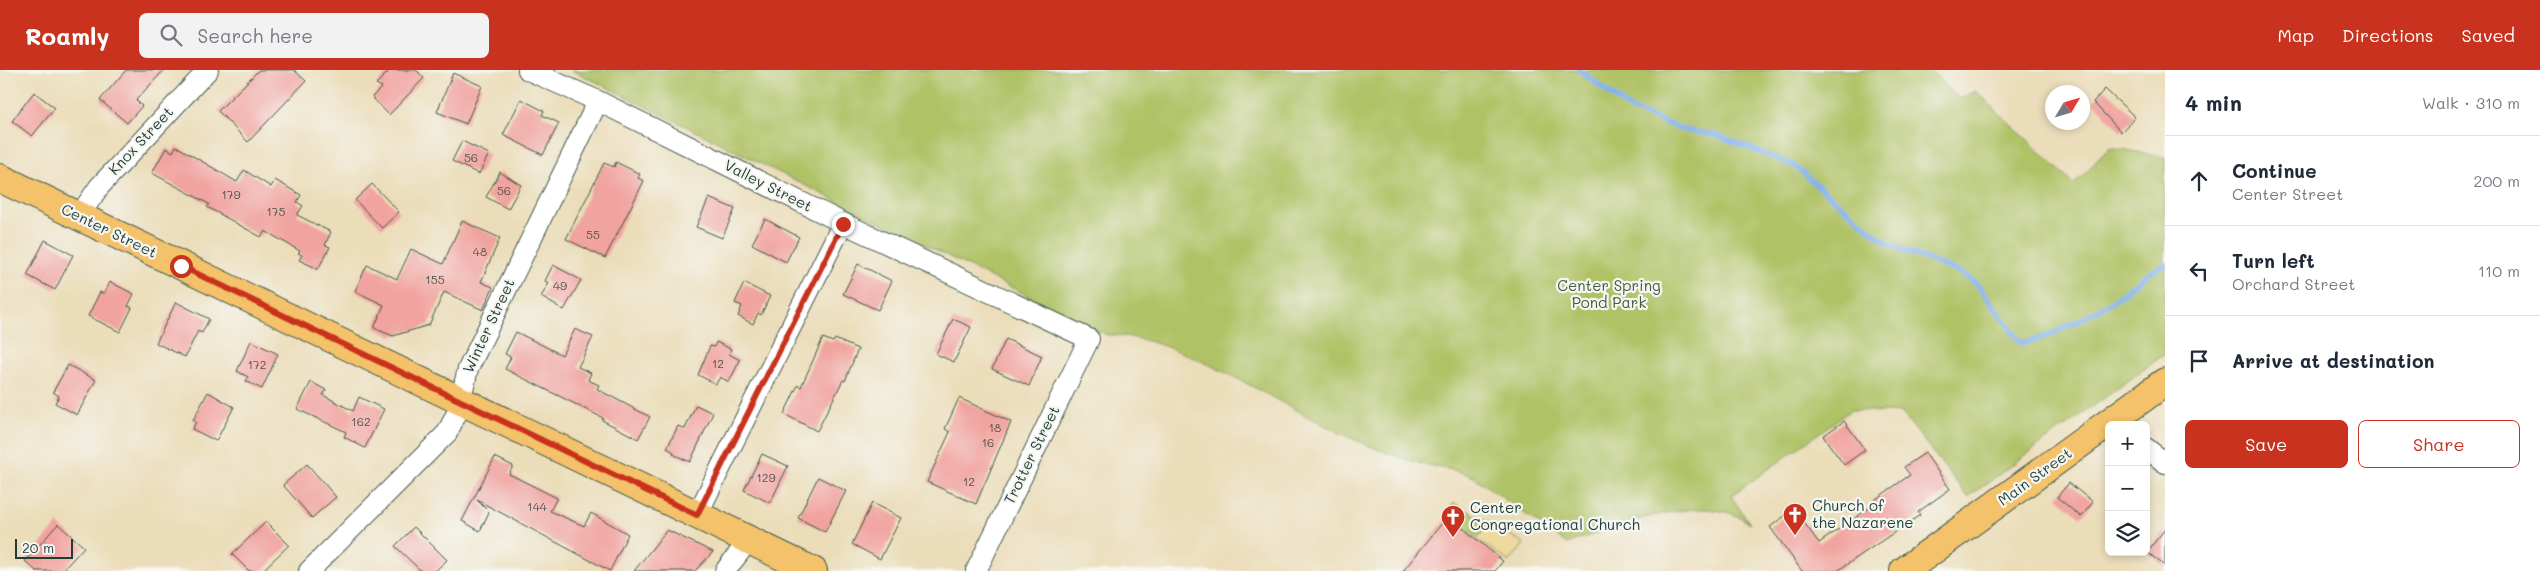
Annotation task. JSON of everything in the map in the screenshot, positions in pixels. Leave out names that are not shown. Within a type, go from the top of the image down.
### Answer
[{"type":"main road","name":"Center Street","points":[[0,178],[813,571]]},
{"type":"main road","name":"Main Street","points":[[2117,421],[2165,382]]},
{"type":"main road","name":"Main Street","points":[[1915,568],[2105,430]]},
{"type":"street","name":"Knox Street","points":[[79,216],[99,187],[208,70]]},
{"type":"street","name":"Valley Street","points":[[528,70],[598,101],[843,224],[1089,339]]},
{"type":"street","name":"Winter Street","points":[[309,571],[447,433],[457,412],[468,369],[598,101]]},
{"type":"street","points":[[697,515],[843,224]]},
{"type":"street","name":"Trotter Street","points":[[976,571],[1089,339]]},
{"type":"street","points":[[2150,451],[2165,464]]},
{"type":"street","points":[[725,571],[749,540]]},
{"type":"green space","name":"Center Spring Pond Park","points":[[572,70],[1930,70],[1960,99],[1976,91],[2074,184],[2110,147],[2165,157],[2165,354],[1968,497],[1902,413],[1851,410],[1731,496],[1750,524],[1732,514],[1710,510],[1686,510],[1634,521],[1567,544],[1474,477],[1454,470],[1411,461],[1366,444],[1330,428],[1200,360],[1167,347],[1136,338],[1107,335]]},
{"type":"green space","points":[[1454,503],[1524,544],[1509,562],[1445,514]]},
{"type":"sand","points":[[1490,522],[1524,544],[1509,562],[1477,539]]},
{"type":"building","points":[[126,70],[164,70],[136,100],[142,106],[127,123],[100,100]]},
{"type":"building","points":[[259,70],[294,70],[306,81],[248,142],[218,111]]},
{"type":"building","points":[[390,70],[416,70],[424,78],[389,115],[372,97],[382,87],[376,84]]},
{"type":"building","points":[[453,73],[482,86],[466,124],[437,112]]},
{"type":"building","points":[[2105,89],[2135,117],[2121,132],[2093,102]]},
{"type":"building","points":[[34,92],[55,108],[32,136],[12,121]]},
{"type":"building","points":[[521,99],[544,111],[542,115],[559,123],[543,155],[503,135]]},
{"type":"building","points":[[462,141],[489,154],[479,174],[452,161]]},
{"type":"building","points":[[176,146],[237,182],[244,170],[271,187],[275,180],[301,195],[297,202],[303,206],[297,215],[331,232],[325,245],[330,247],[318,269],[299,260],[302,255],[298,253],[300,251],[265,231],[261,237],[207,207],[209,204],[152,173],[166,148],[173,152]]},
{"type":"building","points":[[616,162],[640,174],[638,178],[644,181],[605,258],[566,239],[604,163],[614,167]]},
{"type":"building","points":[[500,172],[521,185],[508,209],[486,197]]},
{"type":"building","points":[[372,184],[399,212],[382,228],[355,200]]},
{"type":"building","points":[[709,198],[735,209],[722,238],[696,227]]},
{"type":"building","points":[[765,219],[799,237],[786,262],[752,244]]},
{"type":"building","points":[[462,221],[500,238],[481,282],[493,287],[483,310],[444,292],[429,325],[393,336],[374,328],[384,305],[355,291],[367,265],[397,279],[411,249],[443,264]]},
{"type":"building","points":[[45,240],[73,255],[55,290],[27,275]]},
{"type":"building","points":[[858,264],[892,281],[878,310],[843,294]]},
{"type":"building","points":[[553,265],[581,280],[564,310],[541,297],[549,283],[545,281]]},
{"type":"building","points":[[110,282],[134,294],[128,306],[132,308],[120,332],[88,316],[100,292],[104,294]]},
{"type":"building","points":[[744,283],[770,296],[761,315],[758,313],[753,324],[738,316],[742,306],[735,303]]},
{"type":"building","points":[[176,302],[209,319],[202,333],[198,331],[185,357],[156,343]]},
{"type":"building","points":[[953,319],[971,327],[954,362],[936,354]]},
{"type":"building","points":[[575,329],[593,337],[578,367],[591,373],[588,380],[599,385],[597,389],[650,417],[638,439],[602,420],[603,418],[505,369],[511,357],[505,354],[516,332],[562,355]]},
{"type":"building","points":[[823,338],[833,342],[835,339],[858,349],[845,381],[843,380],[817,431],[784,414],[798,385],[801,387]]},
{"type":"building","points":[[1006,339],[1042,356],[1029,386],[992,369]]},
{"type":"building","points":[[251,341],[278,354],[262,389],[246,381],[248,377],[237,371]]},
{"type":"building","points":[[716,342],[731,349],[729,354],[740,360],[729,382],[720,377],[716,384],[698,375],[710,346],[714,347]]},
{"type":"building","points":[[68,365],[96,380],[77,415],[55,403],[59,396],[53,392]]},
{"type":"building","points":[[311,382],[326,390],[323,395],[353,411],[359,397],[384,409],[365,448],[344,437],[346,432],[297,409]]},
{"type":"building","points":[[208,392],[234,407],[216,441],[192,429],[196,422],[193,420]]},
{"type":"building","points":[[959,398],[1011,422],[976,504],[927,482],[950,432],[945,429]]},
{"type":"building","points":[[696,405],[713,413],[690,462],[673,454],[674,452],[667,448],[678,426],[685,429]]},
{"type":"building","points":[[1844,421],[1865,450],[1844,465],[1823,436]]},
{"type":"building","points":[[1925,453],[1950,489],[1918,512],[1920,515],[1837,571],[1802,571],[1770,527],[1794,509],[1819,543],[1875,504],[1873,501],[1910,475],[1904,467]]},
{"type":"building","points":[[762,454],[788,466],[770,503],[744,490]]},
{"type":"building","points":[[495,457],[513,466],[509,474],[557,498],[550,511],[584,526],[591,513],[628,534],[610,571],[477,500],[489,512],[480,531],[462,521]]},
{"type":"building","points":[[307,464],[336,497],[312,518],[283,485]]},
{"type":"building","points":[[818,477],[846,491],[825,532],[798,518]]},
{"type":"building","points":[[2069,483],[2093,502],[2081,517],[2057,497]]},
{"type":"building","points":[[872,503],[901,518],[880,559],[852,544]]},
{"type":"building","name":"Center Congregational Church","points":[[1448,516],[1503,561],[1495,571],[1403,571]]},
{"type":"building","points":[[266,522],[289,545],[262,571],[249,571],[232,554]]},
{"type":"building","points":[[58,524],[84,547],[62,571],[36,571],[25,561]]},
{"type":"building","points":[[414,527],[447,560],[435,571],[421,571],[395,546]]},
{"type":"building","points":[[2165,529],[2165,566],[2150,554],[2150,548]]},
{"type":"building","points":[[667,530],[713,552],[695,571],[634,571]]},
{"type":"waterway","points":[[1579,70],[1630,109],[1684,130],[1716,135],[1793,165],[1878,236],[1896,247],[1961,273],[1976,283],[2021,343],[2032,341],[2060,330],[2091,314],[2118,297],[2149,272],[2165,265]]},
{"type":"place","name":"Church of the Nazarene","points":[[1795,536]]},
{"type":"place","name":"Center Congregational Church","points":[[1453,538]]},
{"type":"route","points":[[181,266],[697,515],[843,224]]}]
